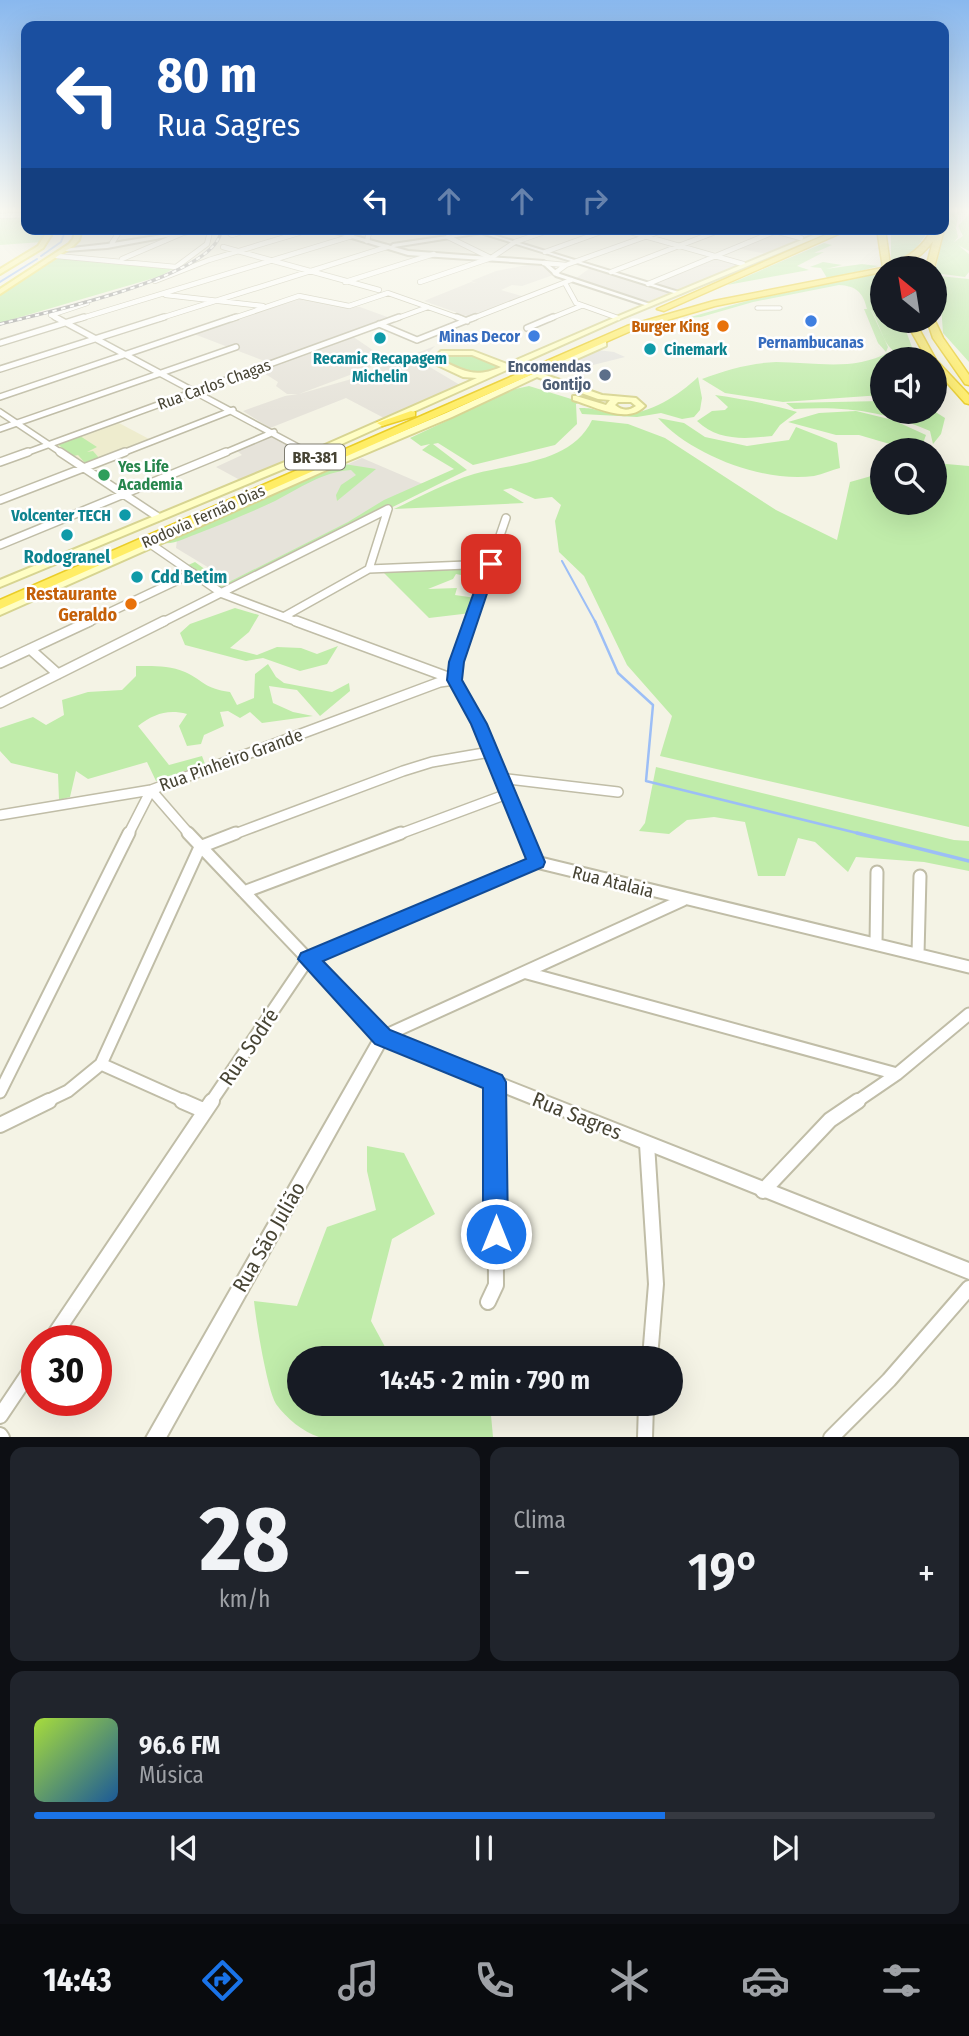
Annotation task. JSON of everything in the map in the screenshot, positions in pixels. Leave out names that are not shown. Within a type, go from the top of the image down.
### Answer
[{"type":"highway","name":"BR-381","points":[[706,282],[718,278]]},
{"type":"highway","name":"Rodovia Fernão Dias","points":[[2,595],[731,278]]},
{"type":"highway","name":"Rodovia Fernão Dias","points":[[2,595],[346,453],[630,327],[714,303],[758,302],[855,278]]},
{"type":"highway","name":"BR-381","points":[[603,344],[682,317],[758,302]]},
{"type":"highway","points":[[936,333],[969,382]]},
{"type":"highway","points":[[947,377],[969,401]]},
{"type":"highway","points":[[382,423],[430,407]]},
{"type":"highway","points":[[346,453],[449,415]]},
{"type":"main road","points":[[0,292],[22,278]]},
{"type":"main road","name":"Rodovia Fernão Dias","points":[[2,595],[158,517],[312,454],[618,318],[716,278]]},
{"type":"main road","name":"Rodovia Fernão Dias","points":[[0,612],[449,415],[603,344]]},
{"type":"main road","points":[[463,388],[464,382],[433,366],[428,361],[429,356],[442,350],[462,348],[480,352],[508,366]]},
{"type":"main road","points":[[496,373],[466,376],[436,361],[444,353],[465,351],[508,366]]},
{"type":"main road","points":[[550,368],[555,377],[616,404]]},
{"type":"main road","points":[[537,377],[616,404]]},
{"type":"main road","points":[[516,384],[546,386],[616,404]]},
{"type":"street","points":[[155,281],[163,278]]},
{"type":"street","points":[[0,343],[214,278]]},
{"type":"street","points":[[0,369],[288,278]]},
{"type":"street","points":[[326,278],[379,290]]},
{"type":"street","points":[[342,283],[358,278]]},
{"type":"street","points":[[420,282],[432,278]]},
{"type":"street","points":[[563,278],[650,305]]},
{"type":"street","points":[[630,278],[680,293]]},
{"type":"street","points":[[648,284],[662,278]]},
{"type":"street","points":[[568,281],[576,303],[618,318]]},
{"type":"street","points":[[379,324],[417,340],[568,281]]},
{"type":"street","points":[[0,397],[299,296],[349,306],[388,293],[467,321]]},
{"type":"street","points":[[160,294],[269,306]]},
{"type":"street","points":[[758,302],[780,308]]},
{"type":"street","points":[[87,303],[51,316],[196,390],[312,454]]},
{"type":"street","points":[[527,328],[581,306]]},
{"type":"street","name":"Rua Carlos Chagas","points":[[0,462],[428,307]]},
{"type":"street","points":[[0,429],[236,347]]},
{"type":"street","points":[[0,500],[233,410]]},
{"type":"street","points":[[0,412],[158,517]]},
{"type":"street","points":[[0,545],[274,432]]},
{"type":"street","points":[[0,703],[388,509],[369,569]]},
{"type":"street","points":[[308,959],[536,862],[479,724],[454,680],[456,662],[506,518]]},
{"type":"street","points":[[152,545],[222,592],[454,680]]},
{"type":"street","points":[[285,616],[369,569],[491,564]]},
{"type":"street","points":[[0,663],[193,573]]},
{"type":"street","points":[[30,649],[58,674]]},
{"type":"street","name":"Rua Pinheiro Grande","points":[[0,815],[151,790],[428,687],[454,680]]},
{"type":"street","points":[[0,1125],[68,1091],[101,1064],[200,847],[403,771],[432,762],[490,752]]},
{"type":"street","points":[[500,778],[618,792]]},
{"type":"street","points":[[0,1092],[151,790]]},
{"type":"street","name":"Rua Sagres","points":[[151,790],[200,847],[382,1037],[969,1271]]},
{"type":"street","points":[[244,892],[507,793]]},
{"type":"street","name":"Rua Atalaia","points":[[536,862],[683,900],[969,967]]},
{"type":"street","points":[[876,944],[877,872]]},
{"type":"street","points":[[918,954],[920,876]]},
{"type":"street","points":[[382,1037],[683,900]]},
{"type":"street","name":"Rua Sodré","points":[[61,1325],[308,959]]},
{"type":"street","points":[[527,973],[897,1074]]},
{"type":"street","points":[[763,1191],[830,1120],[897,1074],[969,1014]]},
{"type":"street","name":"Rua São Julião","points":[[155,1437],[382,1037]]},
{"type":"street","points":[[101,1064],[205,1111]]},
{"type":"street","points":[[488,1302],[496,1285],[495,1082]]},
{"type":"street","points":[[647,1144],[656,1284],[651,1346]]},
{"type":"street","points":[[831,1437],[889,1380],[969,1288]]},
{"type":"street","points":[[0,1416],[21,1385]]},
{"type":"street","points":[[645,1437],[646,1416]]},
{"type":"shaded area","points":[[478,278],[544,278],[501,290],[525,297],[469,317],[424,301],[471,282],[476,283],[471,281]]},
{"type":"shaded area","points":[[622,278],[670,293],[647,302],[575,279]]},
{"type":"shaded area","points":[[664,278],[707,278],[677,291],[652,283]]},
{"type":"shaded area","points":[[301,298],[360,307],[390,318],[267,362],[194,334]]},
{"type":"shaded area","points":[[352,336],[377,353],[398,357],[299,394],[348,380],[435,346],[422,359],[423,363],[460,385],[453,392],[384,418],[346,398],[270,428],[243,411],[298,394],[287,394],[276,386],[278,382],[259,370]]},
{"type":"shaded area","points":[[597,350],[614,352],[625,357],[557,372],[566,364]]},
{"type":"shaded area","points":[[117,422],[151,440],[86,466],[54,444]]},
{"type":"shaded area","points":[[273,435],[305,453],[240,480],[216,467],[242,455],[236,450]]},
{"type":"shaded area","points":[[362,458],[425,485],[234,583],[176,548],[177,540]]},
{"type":"green space","points":[[25,278],[154,278],[0,323],[0,294]]},
{"type":"green space","points":[[743,278],[765,278],[727,285]]},
{"type":"green space","points":[[853,278],[870,278],[870,324],[861,294],[839,285],[687,318],[747,301]]},
{"type":"green space","points":[[947,278],[969,279],[969,362],[943,333],[947,333]]},
{"type":"green space","points":[[874,333],[882,333],[888,347],[882,347]]},
{"type":"green space","points":[[882,333],[907,333],[912,347],[889,347]]},
{"type":"green space","points":[[469,354],[504,368],[471,374],[439,361],[443,355]]},
{"type":"green space","points":[[870,360],[870,396],[783,402],[725,393],[702,379],[757,364],[776,362],[833,365]]},
{"type":"green space","points":[[698,377],[702,398],[700,410],[694,417],[682,419],[661,413],[637,417],[582,414],[579,408],[621,414],[645,410],[669,399]]},
{"type":"green space","points":[[529,386],[581,402],[576,404],[577,424],[555,445],[473,465],[438,443],[433,444],[467,470],[224,591],[186,566],[195,562],[225,584],[348,522],[384,500],[454,469],[422,450],[430,444],[421,446],[410,438],[515,389]]},
{"type":"green space","points":[[715,395],[797,412],[780,425],[772,436],[732,437],[705,428],[697,421],[712,411],[725,410],[728,407]]},
{"type":"green space","points":[[870,401],[870,412],[830,408],[794,409],[786,403]]},
{"type":"green space","points":[[856,411],[870,414],[870,424],[902,424],[926,435],[925,438],[870,438],[859,435],[836,435],[788,422],[819,413]]},
{"type":"green space","points":[[658,418],[684,423],[705,437],[747,446],[789,440],[796,427],[837,443],[840,468],[814,476],[794,477],[751,470],[689,444]]},
{"type":"green space","points":[[592,420],[628,424],[665,438],[776,510],[837,540],[850,482],[870,476],[870,515],[947,515],[947,464],[969,466],[969,827],[660,756],[672,716],[627,665],[584,576],[559,552],[555,521],[561,505],[552,497],[535,499],[511,488],[503,490],[524,503],[394,509],[464,477],[556,453],[583,434]]},
{"type":"green space","points":[[913,424],[944,424],[938,438],[932,438],[930,431]]},
{"type":"green space","points":[[80,436],[97,447],[87,452],[93,451],[100,459],[85,463],[78,455],[74,456],[57,444]]},
{"type":"green space","points":[[344,464],[376,469],[337,501],[336,495],[341,485],[356,475],[351,470],[321,477],[237,518],[181,540],[163,543]]},
{"type":"green space","points":[[482,568],[483,573],[466,576],[456,574],[453,579],[428,589],[457,588],[455,595],[476,598],[471,613],[429,618],[383,572]]},
{"type":"green space","points":[[235,608],[259,615],[249,632],[230,648],[257,655],[277,647],[301,648],[317,654],[338,646],[327,664],[300,671],[263,658],[246,661],[185,645],[180,633],[190,624]]},
{"type":"green space","points":[[268,664],[276,677],[284,683],[332,692],[349,683],[350,691],[320,716],[297,690],[269,686],[273,703],[293,712],[313,716],[262,723],[250,712],[240,718],[228,711],[220,712],[224,726],[204,735],[201,744],[187,746],[179,726],[187,714],[167,712],[155,716],[138,726],[169,765],[202,756],[205,764],[156,781],[147,762],[88,779],[76,771],[70,797],[59,800],[58,774],[11,763],[0,751],[0,728],[33,717],[46,725],[64,715],[62,700],[88,692],[122,690],[136,676],[136,666],[167,667],[185,672],[209,687],[230,692],[237,705],[254,698],[255,674]]},
{"type":"green space","points":[[656,767],[954,840],[969,841],[969,871],[924,862],[856,857],[848,872],[815,842],[798,838],[785,876],[758,876],[745,822],[714,817],[687,820],[669,834],[639,831],[645,823]]},
{"type":"green space","points":[[367,1146],[404,1153],[435,1214],[392,1239],[371,1321],[385,1346],[287,1346],[287,1416],[276,1404],[269,1384],[254,1301],[297,1306],[327,1227],[376,1210],[367,1171]]},
{"type":"green space","points":[[287,1416],[491,1416],[493,1437],[319,1437]]},
{"type":"waterway","points":[[0,282],[6,278]]},
{"type":"waterway","points":[[562,561],[595,622]]},
{"type":"waterway","points":[[595,622],[618,673],[653,705],[646,781],[865,835]]},
{"type":"waterway","points":[[857,833],[865,835]]},
{"type":"waterway","points":[[865,835],[969,861]]},
{"type":"tunnel","points":[[505,366],[535,378]]},
{"type":"railway","points":[[0,324],[87,302],[158,278]]},
{"type":"place","name":"Pernambucanas","points":[[811,321]]},
{"type":"place","name":"Burger King","points":[[723,326]]},
{"type":"place","name":"Minas Decor","points":[[534,336]]},
{"type":"place","name":"Recamic Recapagem Michelin","points":[[380,338]]},
{"type":"place","name":"Cinemark","points":[[650,349]]},
{"type":"place","name":"Encomendas Gontijo","points":[[605,375]]},
{"type":"place","name":"Yes Life Academia","points":[[104,475]]},
{"type":"place","name":"Volcenter TECH","points":[[125,515]]},
{"type":"place","name":"Rodogranel","points":[[67,535]]},
{"type":"place","name":"Cdd Betim","points":[[137,577]]},
{"type":"place","name":"Restaurante Geraldo","points":[[131,604]]},
{"type":"route","points":[[491,564],[456,662],[454,680],[479,724],[536,862],[308,959],[382,1037],[495,1082],[496,1234]]}]
